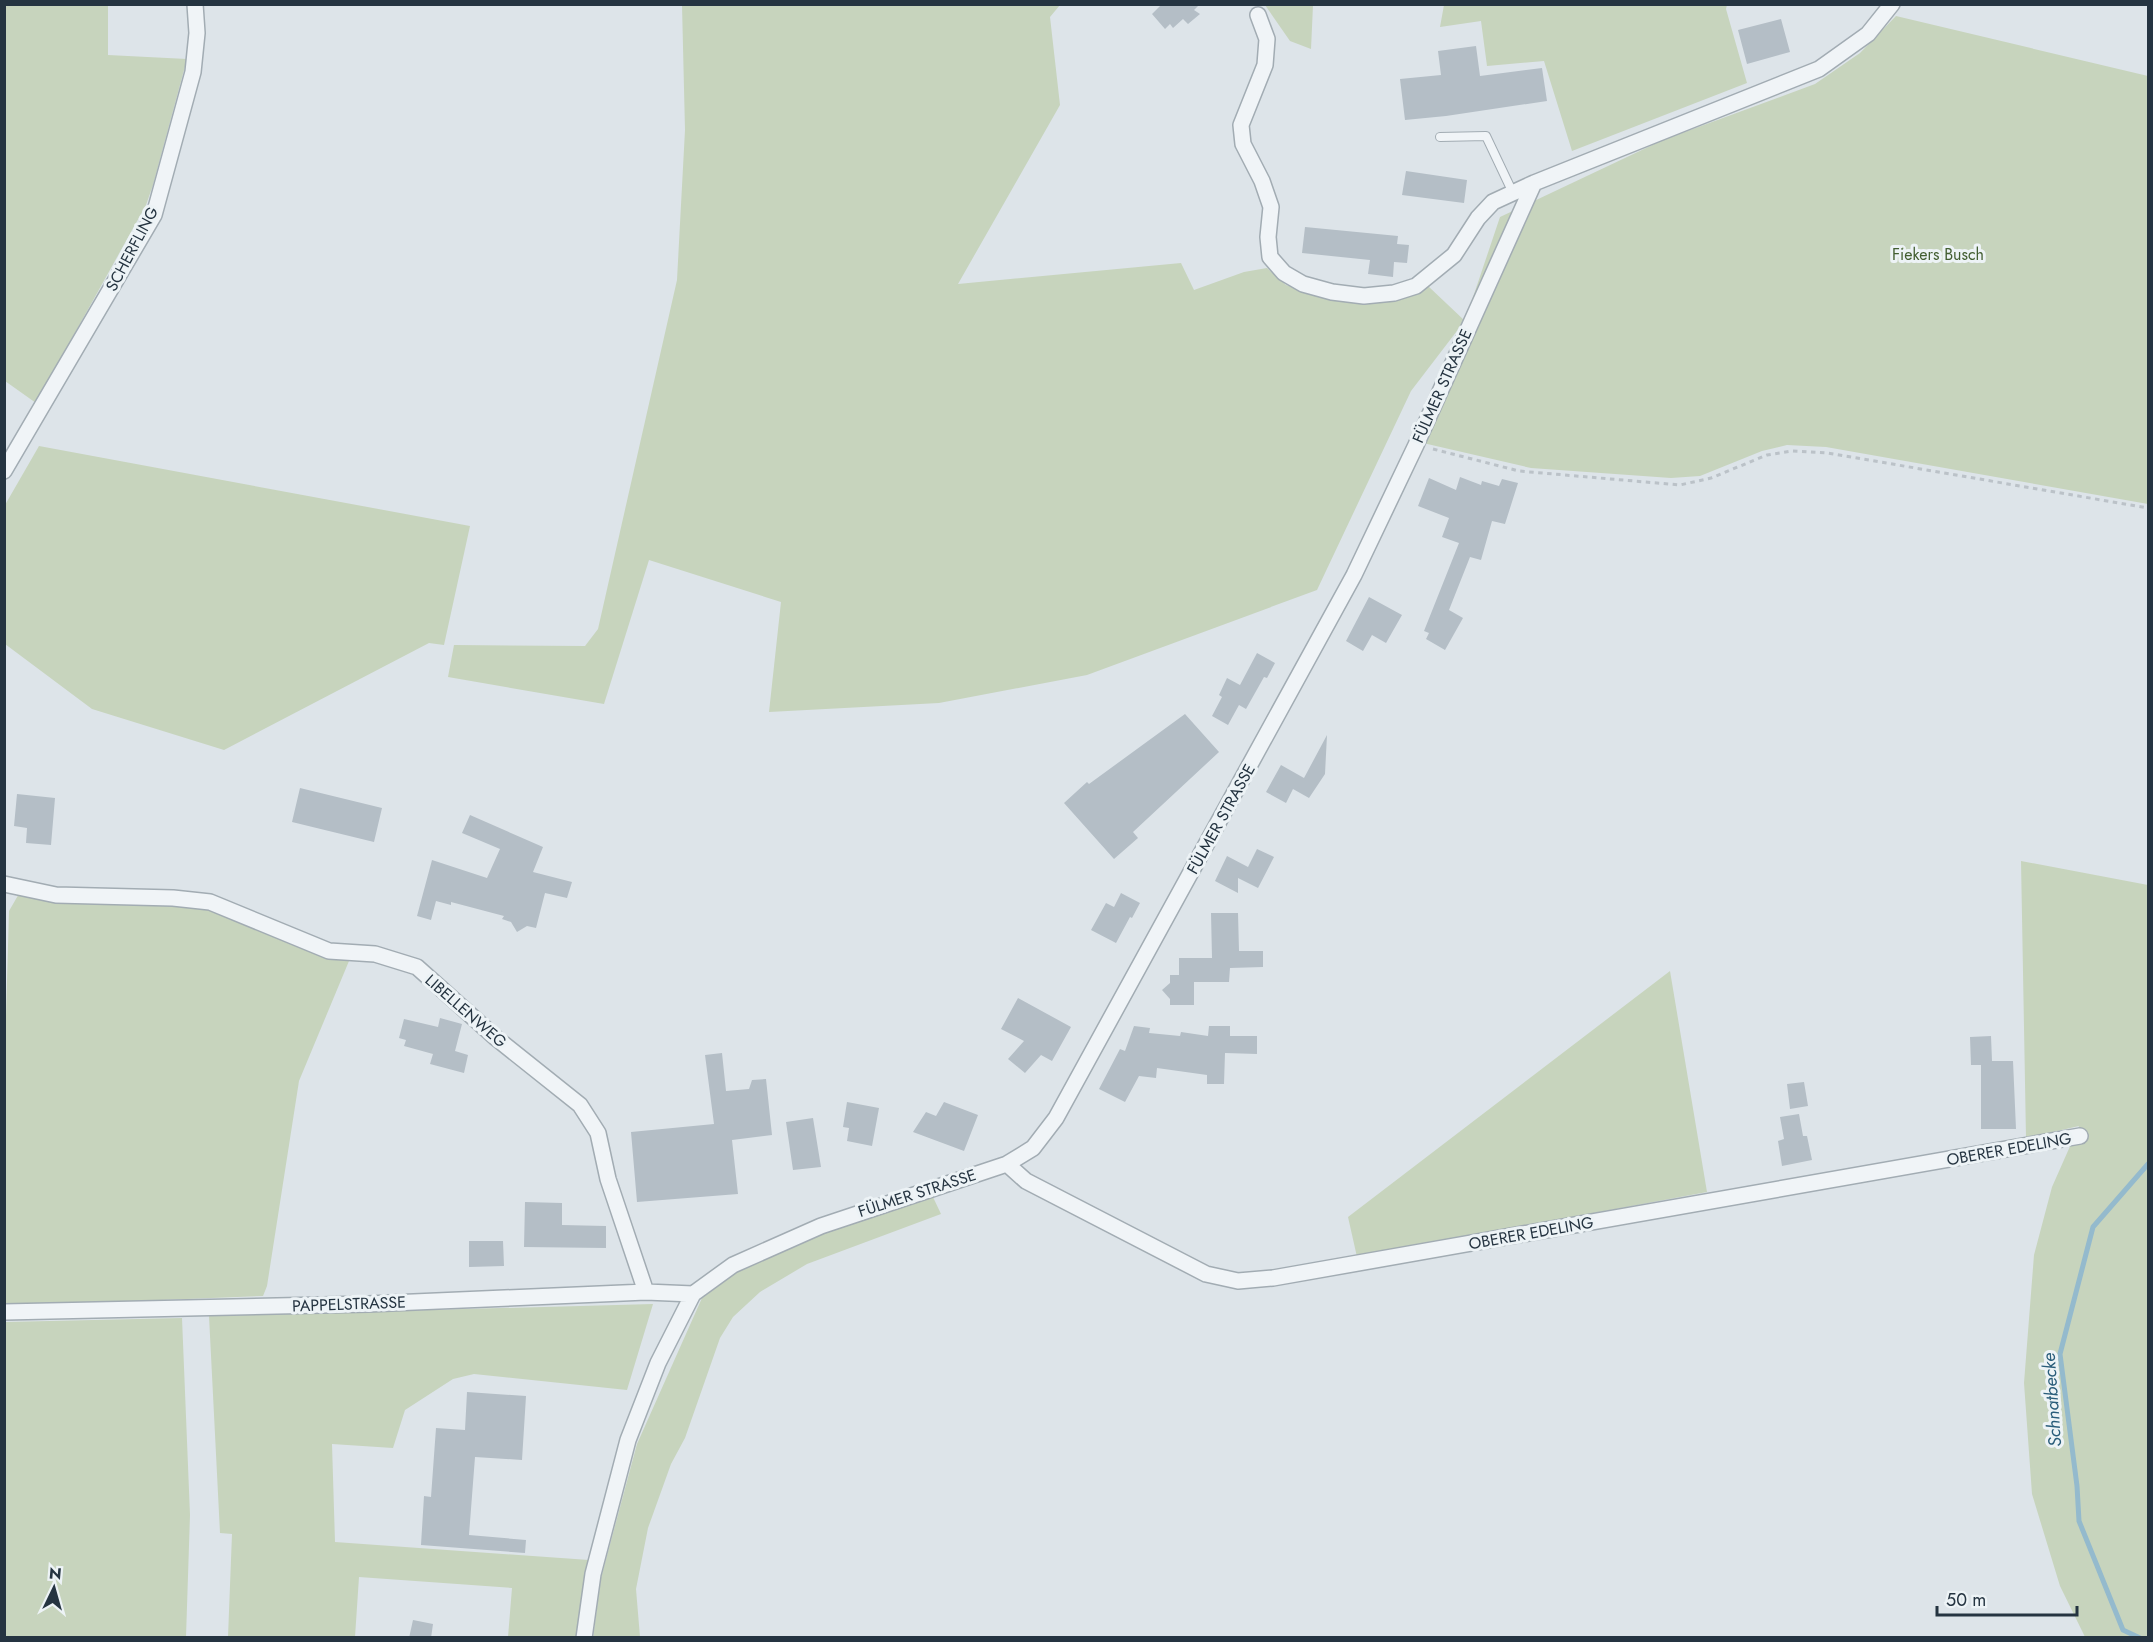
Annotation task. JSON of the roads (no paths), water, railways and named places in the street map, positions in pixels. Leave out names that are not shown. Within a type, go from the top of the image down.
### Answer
[{"type":"street","name":"SCHERFLING","points":[[4,471],[154,216],[193,72],[197,33],[195,4]]},
{"type":"street","points":[[1258,15],[1267,39],[1265,65],[1241,125],[1243,144],[1262,181],[1271,207],[1268,237],[1270,256],[1284,273],[1304,284],[1332,292],[1364,296],[1395,293],[1416,286],[1454,255],[1478,218],[1493,202],[1534,183],[1819,69],[1868,34],[1892,4]]},
{"type":"street","name":"FÜLMER STRASSE","points":[[584,1638],[593,1574],[628,1440],[658,1363],[693,1294],[733,1265],[821,1226],[1007,1164],[1032,1148],[1056,1118],[1354,575],[1416,445],[1534,183]]},
{"type":"street","name":"LIBELLENWEG","points":[[4,884],[56,896],[173,898],[210,902],[329,951],[375,954],[417,967],[496,1038],[580,1105],[598,1133],[608,1179],[646,1292]]},
{"type":"street","name":"OBERER EDELING","points":[[1007,1164],[1026,1182],[1206,1275],[1238,1281],[1273,1278],[2080,1136]]},
{"type":"street","name":"PAPPELSTRASSE","points":[[4,1312],[368,1304],[646,1292],[693,1294]]},
{"type":"lane","points":[[1440,137],[1486,136],[1512,193]]},
{"type":"waterway","name":"Schnatbecke","points":[[2140,1638],[2123,1630],[2079,1521],[2077,1486],[2060,1354],[2093,1227],[2148,1164]]},
{"type":"park label","name":"Fiekers Busch","points":[[1938,254]]}]
